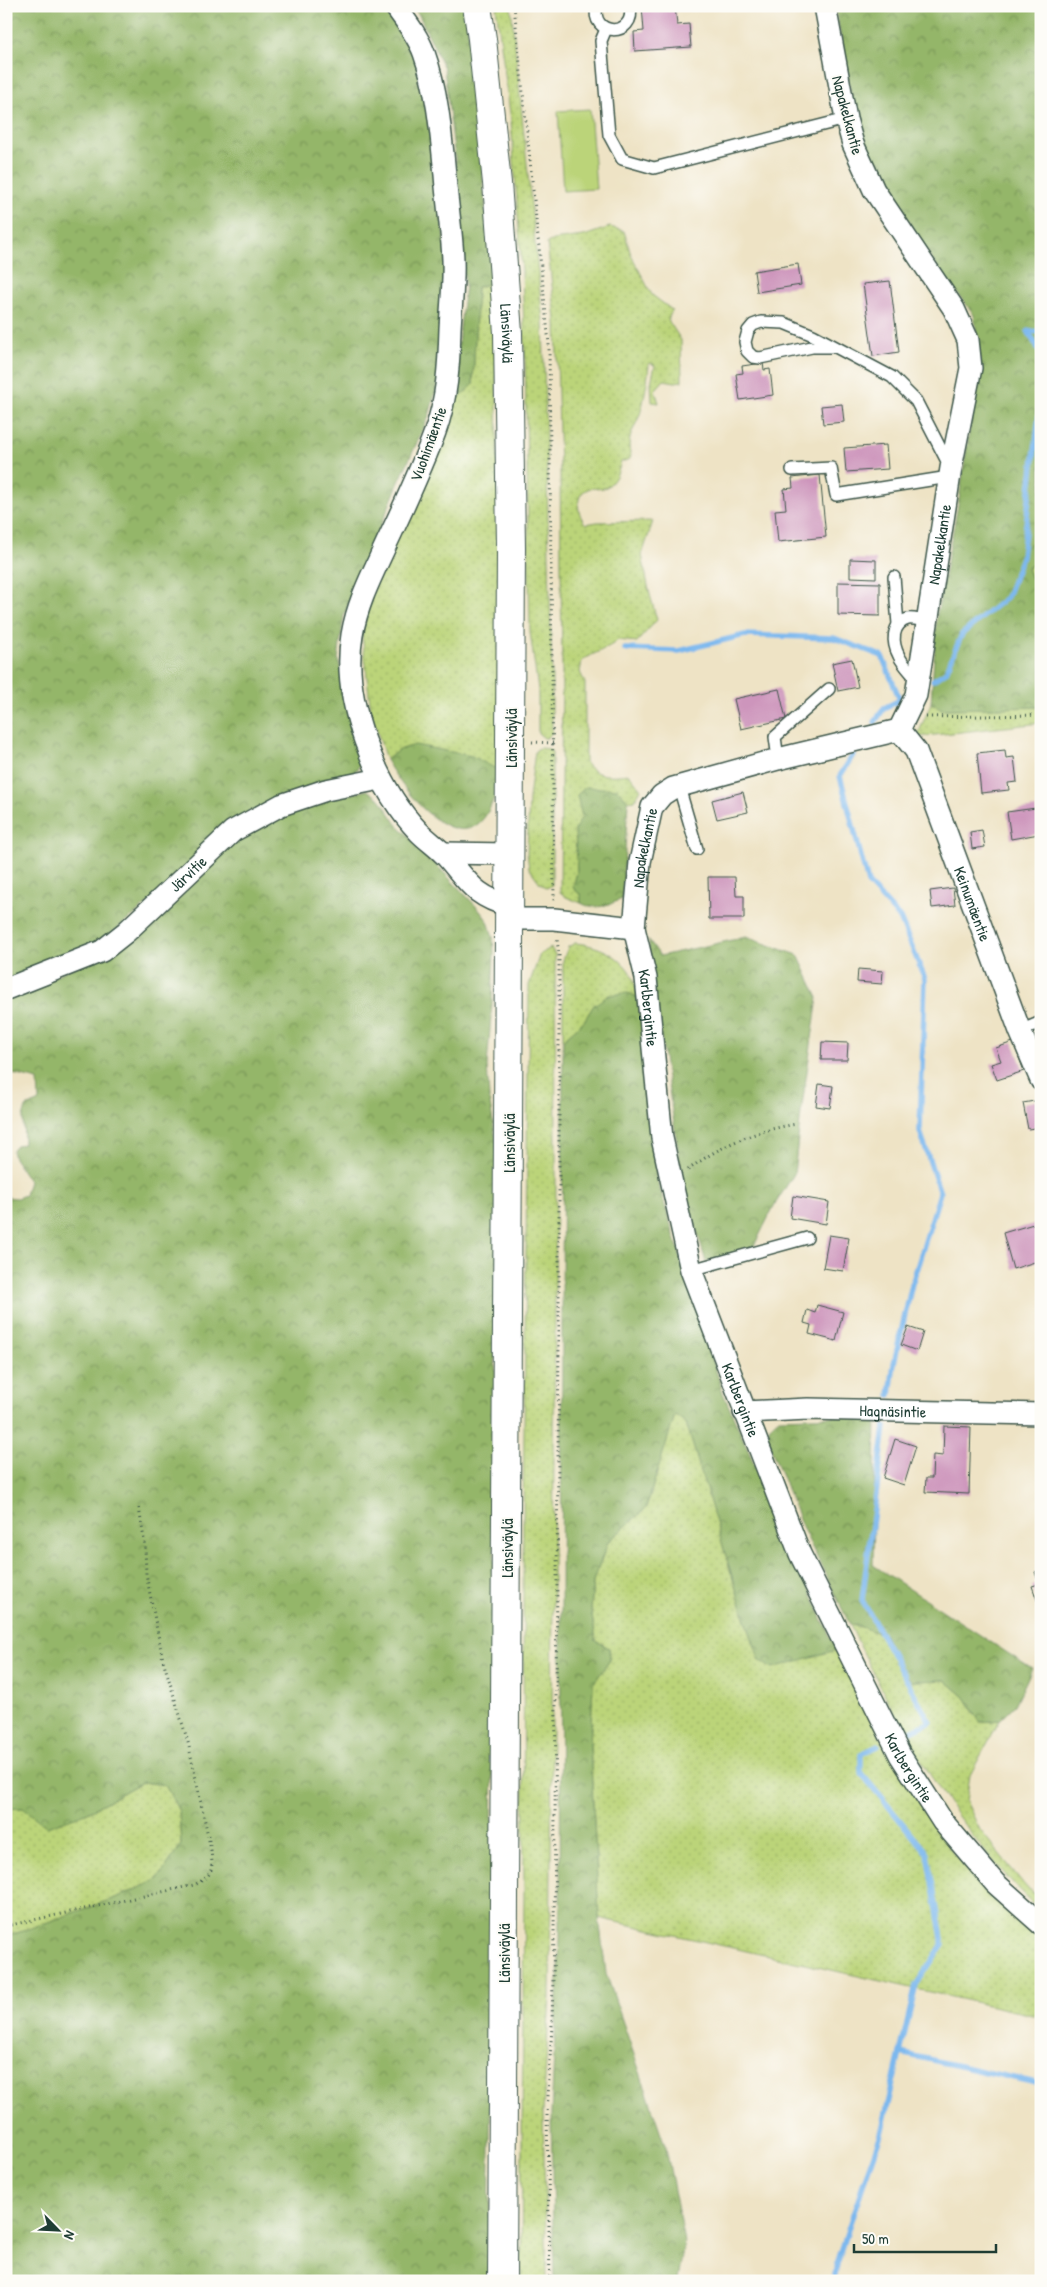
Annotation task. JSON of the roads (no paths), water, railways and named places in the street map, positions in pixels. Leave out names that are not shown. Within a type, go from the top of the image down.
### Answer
[{"type":"main road","name":"Länsiväylä","points":[[477,6],[496,173],[508,333],[511,548],[502,2281]]},
{"type":"street","name":"Vuohimäentie","points":[[395,6],[423,49],[433,80],[439,117],[453,259],[449,369],[436,430],[418,475],[358,605],[351,637],[350,667],[366,746],[380,779],[419,832],[443,852],[471,886],[489,900],[510,912]]},
{"type":"street","name":"Napakelkantie","points":[[634,928],[640,862],[652,807],[662,794],[679,786],[903,724],[916,695],[950,472],[971,368],[968,340],[954,309],[874,190],[854,144],[846,119],[825,6]]},
{"type":"street","name":"Keinumäentie","points":[[903,724],[916,750],[1020,1031],[1041,1080]]},
{"type":"street","name":"Järvitie","points":[[6,989],[102,950],[126,932],[233,831],[281,804],[326,790],[380,779]]},
{"type":"street","points":[[443,852],[510,854]]},
{"type":"street","points":[[510,912],[634,928]]},
{"type":"street","name":"Karlbergintie","points":[[634,928],[646,978],[662,1138],[691,1270],[800,1554],[900,1755],[943,1822],[994,1883],[1041,1924]]},
{"type":"street","name":"Hagnäsintie","points":[[744,1412],[808,1409],[1041,1414]]},
{"type":"lane","points":[[596,6],[595,14],[597,20],[606,29],[612,30],[623,28],[630,19],[630,6]]},
{"type":"lane","points":[[606,29],[601,41],[609,135],[622,159],[654,168],[846,119]]},
{"type":"lane","points":[[792,470],[831,468],[836,495],[950,472],[916,401],[892,377],[813,335],[784,323],[761,322],[753,325],[748,331],[745,342],[747,351],[753,357],[760,358],[812,347],[833,347]]},
{"type":"lane","points":[[894,577],[898,624],[894,632],[894,642],[899,656],[918,681]]},
{"type":"lane","points":[[898,624],[909,619],[928,621]]},
{"type":"lane","points":[[778,759],[774,737],[829,689]]},
{"type":"lane","points":[[679,786],[696,849]]},
{"type":"lane","points":[[1020,1031],[1041,1022]]},
{"type":"lane","points":[[691,1270],[807,1238]]},
{"type":"waterway","points":[[1041,332],[1028,331],[1041,354]]},
{"type":"waterway","points":[[933,680],[946,672],[962,634],[1007,597],[1022,557],[1041,400]]},
{"type":"waterway","points":[[625,649],[679,651],[745,635],[834,638],[882,656],[900,700]]},
{"type":"waterway","points":[[875,722],[884,708],[902,699]]},
{"type":"waterway","points":[[853,755],[840,776],[868,883],[900,918],[925,979],[920,1131],[940,1193],[912,1284],[894,1363],[890,1395]]},
{"type":"waterway","points":[[885,1427],[862,1600],[930,1722],[907,1733]]},
{"type":"waterway","points":[[834,2281],[837,2264],[881,2134],[916,1985],[943,1944],[927,1853],[861,1773],[861,1754],[878,1746]]},
{"type":"waterway","points":[[900,2053],[1041,2084]]}]
